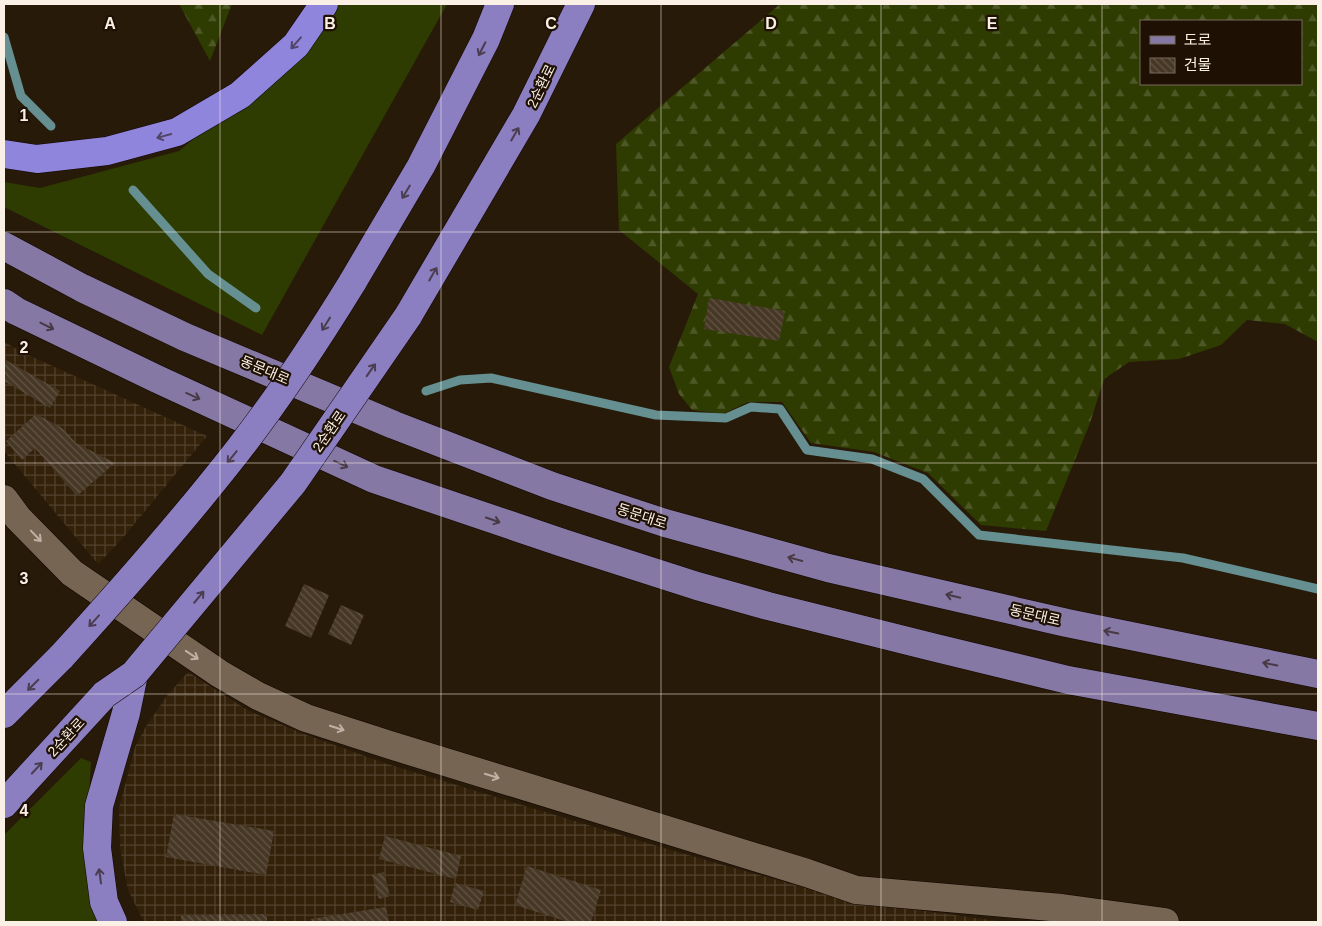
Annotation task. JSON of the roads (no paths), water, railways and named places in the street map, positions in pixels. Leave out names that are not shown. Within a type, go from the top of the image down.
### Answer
[{"type":"highway","points":[[4,154],[36,159],[107,151],[177,132],[240,95],[296,44],[324,4]]},
{"type":"highway","points":[[4,714],[62,656],[147,562],[239,448],[310,350],[421,166],[486,39],[500,4]]},
{"type":"highway","name":"2순환로","points":[[4,804],[105,694],[134,674],[293,483],[408,316],[526,115],[581,4]]},
{"type":"highway","points":[[113,922],[104,902],[97,848],[99,806],[126,713],[134,674]]},
{"type":"main road","name":"동문대로","points":[[4,246],[82,288],[185,337],[394,425],[552,486],[665,523],[828,568],[1047,618],[1318,674]]},
{"type":"main road","points":[[4,303],[16,312],[374,479],[564,544],[768,606],[1068,680],[1318,726]]},
{"type":"main road","points":[[4,500],[18,518],[72,573],[220,674],[258,696],[306,718],[856,890],[1062,908],[1165,922]]},
{"type":"waterway","points":[[4,37],[21,96],[51,126]]},
{"type":"waterway","points":[[133,190],[208,274],[256,308]]},
{"type":"waterway","points":[[426,391],[460,380],[491,378],[656,415],[726,418],[751,407],[780,409],[807,450],[872,459],[923,479],[979,535],[1183,558],[1318,589]]}]
